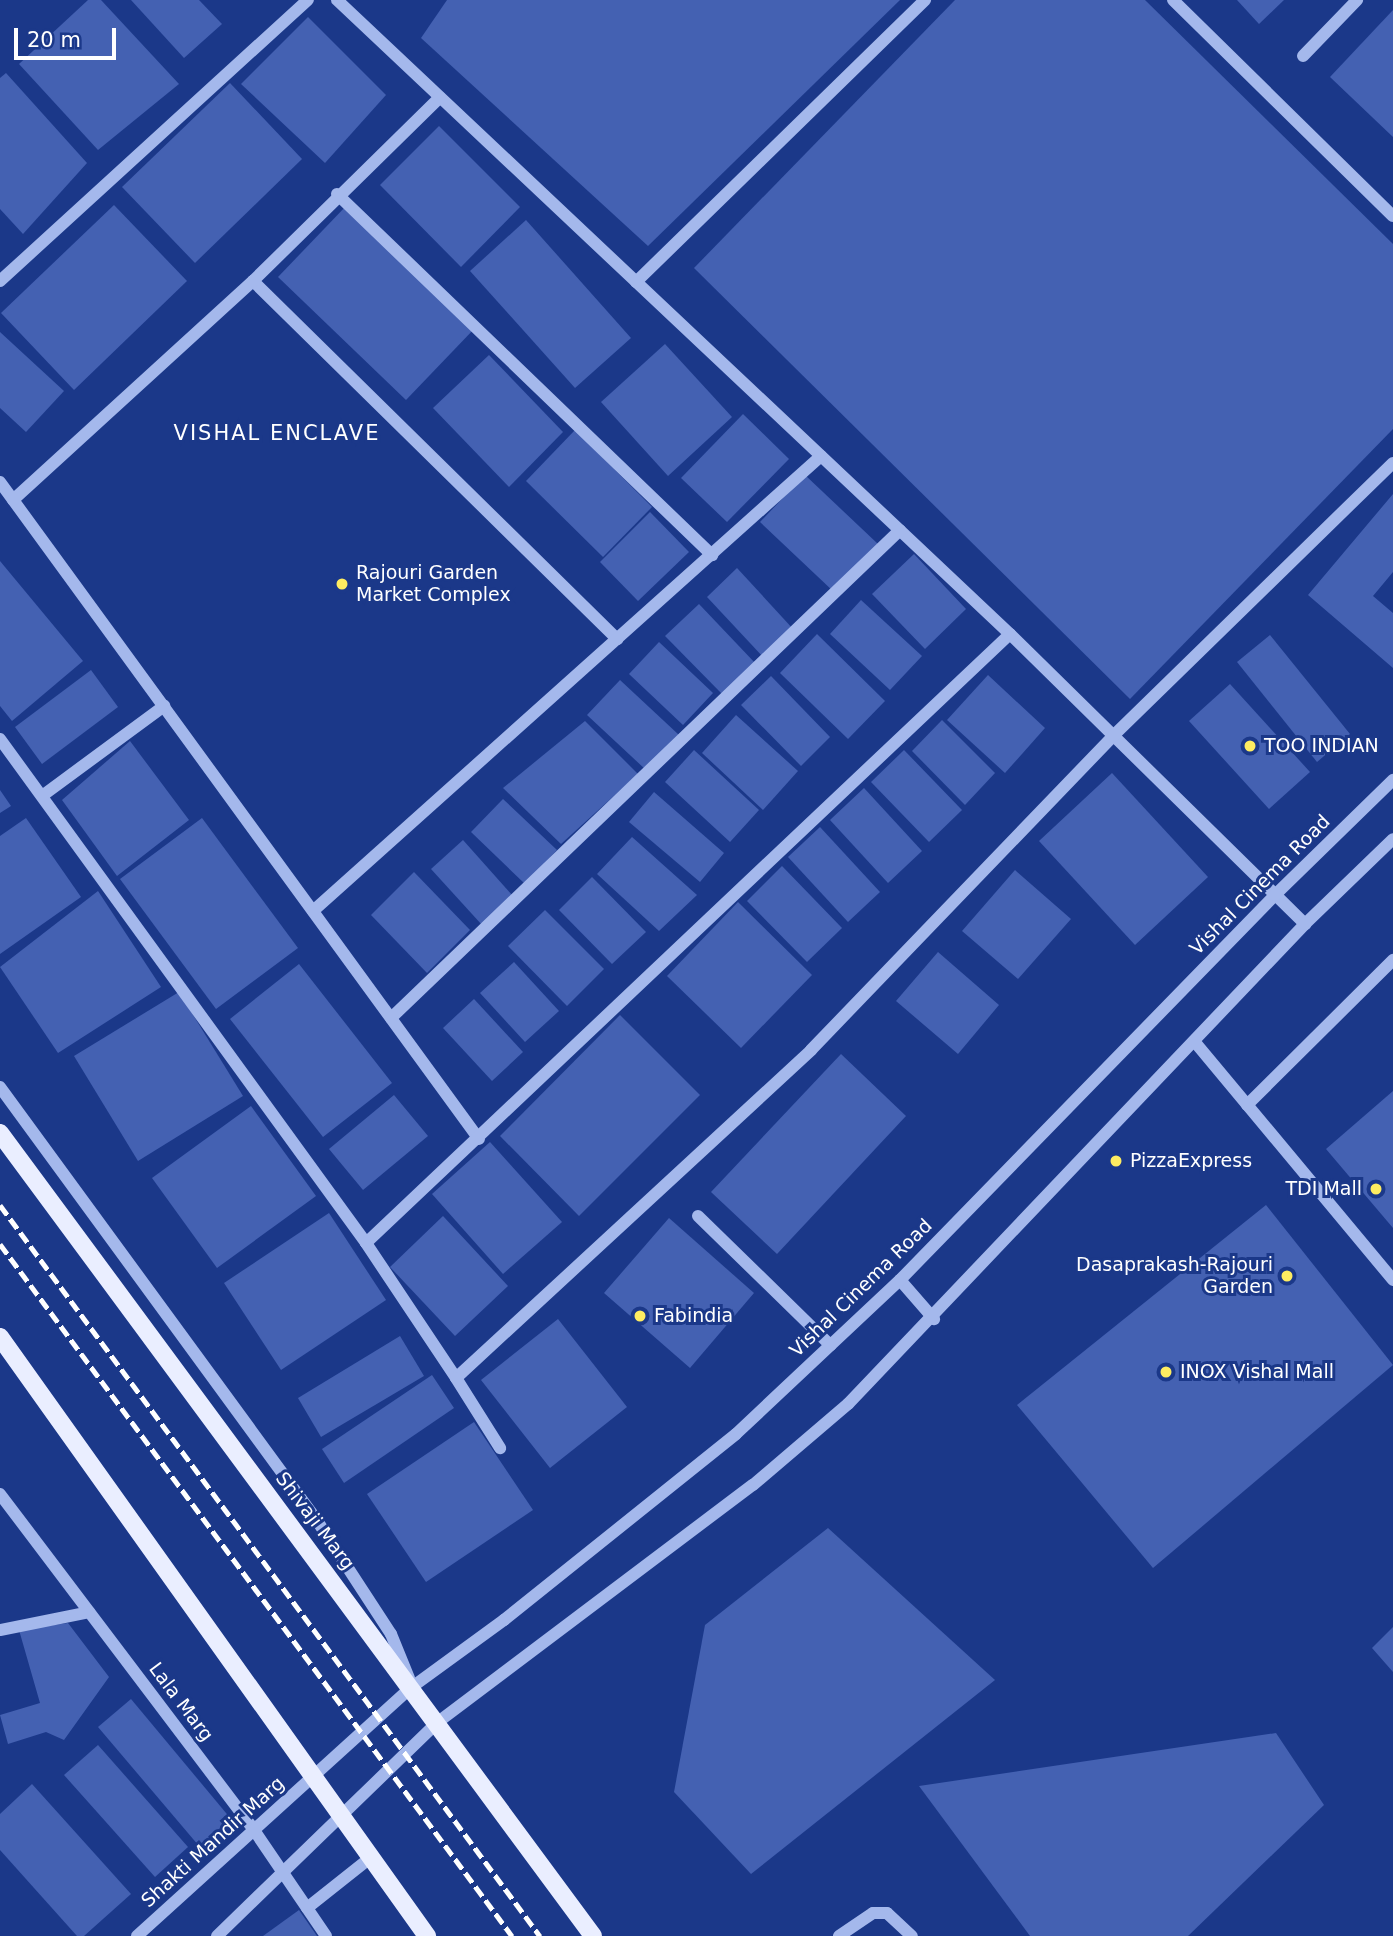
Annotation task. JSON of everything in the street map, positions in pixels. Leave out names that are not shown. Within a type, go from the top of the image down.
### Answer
[{"type":"main road","name":"Shivaji Marg","points":[[0,1133],[438,1721],[593,1936]]},
{"type":"main road","points":[[0,1337],[427,1936]]},
{"type":"street","points":[[0,281],[308,0]]},
{"type":"street","points":[[337,0],[1010,634],[1305,924]]},
{"type":"street","points":[[636,282],[925,0]]},
{"type":"street","points":[[1173,0],[1393,216]]},
{"type":"street","points":[[1303,56],[1357,0]]},
{"type":"street","points":[[13,500],[253,281],[337,194],[440,97]]},
{"type":"street","points":[[337,194],[712,555]]},
{"type":"street","points":[[253,281],[617,639]]},
{"type":"street","points":[[313,911],[821,456]]},
{"type":"street","points":[[456,1378],[811,1050],[1113,736],[1393,463]]},
{"type":"street","points":[[0,482],[479,1139]]},
{"type":"street","points":[[391,1018],[900,530]]},
{"type":"street","points":[[366,1243],[1010,634]]},
{"type":"street","points":[[42,796],[164,706]]},
{"type":"street","points":[[0,739],[366,1243],[500,1448]]},
{"type":"street","name":"Vishal Cinema Road","points":[[314,1777],[412,1687],[631,1520],[736,1434],[900,1280],[1275,895],[1393,780]]},
{"type":"street","points":[[217,1936],[438,1721],[803,1446],[934,1319],[1305,924],[1393,839]]},
{"type":"street","points":[[1248,1105],[1393,960]]},
{"type":"street","points":[[1194,1041],[1393,1280]]},
{"type":"street","points":[[0,1087],[361,1585],[391,1634],[412,1687]]},
{"type":"street","points":[[698,1216],[830,1345]]},
{"type":"street","points":[[900,1280],[934,1319]]},
{"type":"street","name":"Lala Marg","points":[[0,1494],[254,1830],[326,1936]]},
{"type":"street","points":[[0,1630],[89,1612]]},
{"type":"street","name":"Shakti Mandir Marg","points":[[137,1936],[314,1777]]},
{"type":"street","points":[[307,1908],[370,1858]]},
{"type":"street","points":[[839,1936],[873,1913],[887,1913],[912,1936]]},
{"type":"building","points":[[88,0],[101,0],[179,84],[98,150],[19,64]]},
{"type":"building","points":[[131,0],[199,0],[222,24],[184,58]]},
{"type":"building","points":[[447,0],[900,0],[648,246],[421,38]]},
{"type":"building","points":[[955,0],[1145,0],[1393,244],[1393,429],[1130,699],[694,268]]},
{"type":"building","points":[[1237,0],[1284,0],[1259,24]]},
{"type":"building","points":[[1393,10],[1393,137],[1330,77]]},
{"type":"building","points":[[308,17],[386,95],[325,163],[241,84]]},
{"type":"building","points":[[6,73],[87,163],[23,234],[0,209],[0,78]]},
{"type":"building","points":[[230,83],[302,159],[195,263],[122,187]]},
{"type":"building","points":[[439,126],[520,207],[461,267],[380,185]]},
{"type":"building","points":[[114,205],[187,281],[74,390],[1,313]]},
{"type":"building","points":[[347,205],[475,328],[406,400],[278,277]]},
{"type":"building","points":[[526,220],[631,338],[575,388],[470,271]]},
{"type":"building","points":[[0,332],[64,391],[26,432],[0,408]]},
{"type":"building","points":[[665,344],[732,417],[668,476],[601,402]]},
{"type":"building","points":[[489,355],[563,432],[509,487],[433,408]]},
{"type":"building","points":[[743,414],[789,459],[727,522],[681,478]]},
{"type":"building","points":[[575,430],[652,507],[603,557],[526,481]]},
{"type":"building","points":[[805,475],[878,544],[834,592],[760,522]]},
{"type":"building","points":[[1393,494],[1393,572],[1373,596],[1393,613],[1393,668],[1308,595]]},
{"type":"building","points":[[650,512],[689,552],[638,601],[600,562]]},
{"type":"building","points":[[914,554],[966,609],[925,649],[872,594]]},
{"type":"building","points":[[0,561],[83,661],[12,721],[0,706]]},
{"type":"building","points":[[737,568],[794,630],[764,658],[707,597]]},
{"type":"building","points":[[861,600],[922,656],[890,690],[830,634]]},
{"type":"building","points":[[699,604],[756,664],[723,695],[665,636]]},
{"type":"building","points":[[817,634],[885,701],[848,739],[780,673]]},
{"type":"building","points":[[1270,635],[1350,734],[1317,762],[1237,662]]},
{"type":"building","points":[[659,642],[713,693],[683,725],[629,674]]},
{"type":"building","points":[[91,670],[118,707],[42,764],[15,727]]},
{"type":"building","points":[[988,675],[1045,728],[1005,773],[947,720]]},
{"type":"building","points":[[771,676],[830,737],[801,766],[741,705]]},
{"type":"building","points":[[620,680],[679,735],[646,770],[587,715]]},
{"type":"building","name":"TOO INDIAN","points":[[1230,684],[1310,772],[1269,809],[1189,721]]},
{"type":"building","points":[[736,715],[798,771],[763,810],[702,753]]},
{"type":"building","points":[[942,720],[995,773],[965,805],[912,751]]},
{"type":"building","points":[[585,721],[638,774],[561,844],[503,788]]},
{"type":"building","points":[[130,741],[189,820],[117,876],[62,800]]},
{"type":"building","points":[[694,750],[759,810],[730,842],[665,782]]},
{"type":"building","points":[[904,750],[962,810],[929,842],[871,782]]},
{"type":"building","points":[[1112,773],[1208,877],[1135,945],[1039,841]]},
{"type":"building","points":[[864,788],[922,851],[888,883],[830,820]]},
{"type":"building","points":[[0,790],[11,806],[0,813]]},
{"type":"building","points":[[654,792],[724,853],[700,882],[629,822]]},
{"type":"building","points":[[503,799],[557,850],[525,884],[471,832]]},
{"type":"building","points":[[26,818],[81,897],[0,954],[0,836]]},
{"type":"building","points":[[202,818],[298,948],[216,1009],[120,879]]},
{"type":"building","points":[[820,827],[880,892],[848,922],[788,857]]},
{"type":"building","points":[[632,837],[697,895],[659,931],[597,874]]},
{"type":"building","points":[[463,840],[513,896],[482,925],[431,869]]},
{"type":"building","points":[[782,866],[842,928],[807,962],[747,901]]},
{"type":"building","points":[[1015,870],[1071,919],[1018,979],[962,931]]},
{"type":"building","points":[[414,872],[470,930],[427,973],[371,915]]},
{"type":"building","points":[[592,877],[646,932],[612,964],[559,910]]},
{"type":"building","points":[[98,891],[161,987],[58,1053],[0,967]]},
{"type":"building","points":[[738,902],[812,975],[741,1048],[667,976]]},
{"type":"building","points":[[545,910],[604,969],[567,1006],[508,946]]},
{"type":"building","points":[[938,952],[999,1005],[958,1054],[896,1001]]},
{"type":"building","points":[[514,962],[559,1011],[525,1042],[480,993]]},
{"type":"building","points":[[299,964],[392,1083],[323,1137],[230,1019]]},
{"type":"building","points":[[179,992],[243,1096],[138,1161],[74,1056]]},
{"type":"building","points":[[474,999],[523,1052],[492,1081],[443,1028]]},
{"type":"building","points":[[620,1015],[700,1095],[579,1216],[500,1136]]},
{"type":"building","points":[[841,1054],[906,1116],[777,1254],[711,1192]]},
{"type":"building","name":"TDI Mall","points":[[1393,1091],[1393,1228],[1326,1149]]},
{"type":"building","points":[[394,1095],[428,1136],[363,1190],[329,1149]]},
{"type":"building","points":[[251,1106],[316,1196],[217,1268],[152,1178]]},
{"type":"building","points":[[490,1142],[562,1222],[503,1274],[432,1194]]},
{"type":"building","points":[[1266,1205],[1393,1365],[1153,1568],[1017,1405]]},
{"type":"building","points":[[329,1213],[386,1300],[281,1370],[224,1283]]},
{"type":"building","points":[[443,1216],[508,1286],[455,1336],[390,1267]]},
{"type":"building","points":[[669,1218],[754,1293],[690,1368],[604,1293]]},
{"type":"building","points":[[558,1319],[627,1407],[550,1468],[481,1380]]},
{"type":"building","points":[[400,1336],[424,1376],[321,1437],[298,1398]]},
{"type":"building","points":[[432,1375],[454,1408],[344,1483],[322,1449]]},
{"type":"building","points":[[474,1422],[533,1510],[426,1582],[367,1494]]},
{"type":"building","points":[[828,1528],[995,1680],[751,1874],[674,1792],[705,1625]]},
{"type":"building","points":[[68,1623],[109,1677],[64,1740],[46,1732],[8,1744],[0,1715],[40,1703],[19,1630]]},
{"type":"building","points":[[1393,1627],[1393,1672],[1372,1648]]},
{"type":"building","points":[[131,1699],[231,1819],[199,1846],[98,1727]]},
{"type":"building","points":[[1276,1733],[1324,1805],[1188,1936],[1030,1936],[919,1786]]},
{"type":"building","points":[[98,1745],[188,1847],[155,1877],[64,1775]]},
{"type":"building","points":[[32,1784],[131,1894],[84,1936],[77,1936],[0,1850],[0,1814]]},
{"type":"building","points":[[299,1910],[317,1936],[263,1936]]},
{"type":"railway","points":[[0,1205],[540,1936]]},
{"type":"railway","points":[[0,1244],[512,1936]]},
{"type":"place","name":"Rajouri Garden Market Complex","points":[[342,584]]},
{"type":"place","name":"TOO INDIAN","points":[[1250,746]]},
{"type":"place","name":"PizzaExpress","points":[[1116,1161]]},
{"type":"place","name":"TDI Mall","points":[[1376,1189]]},
{"type":"place","name":"Dasaprakash-Rajouri Garden","points":[[1287,1276]]},
{"type":"place","name":"Fabindia","points":[[640,1316]]},
{"type":"place","name":"INOX Vishal Mall","points":[[1166,1372]]},
{"type":"district","name":"VISHAL ENCLAVE","points":[[277,433]]}]
